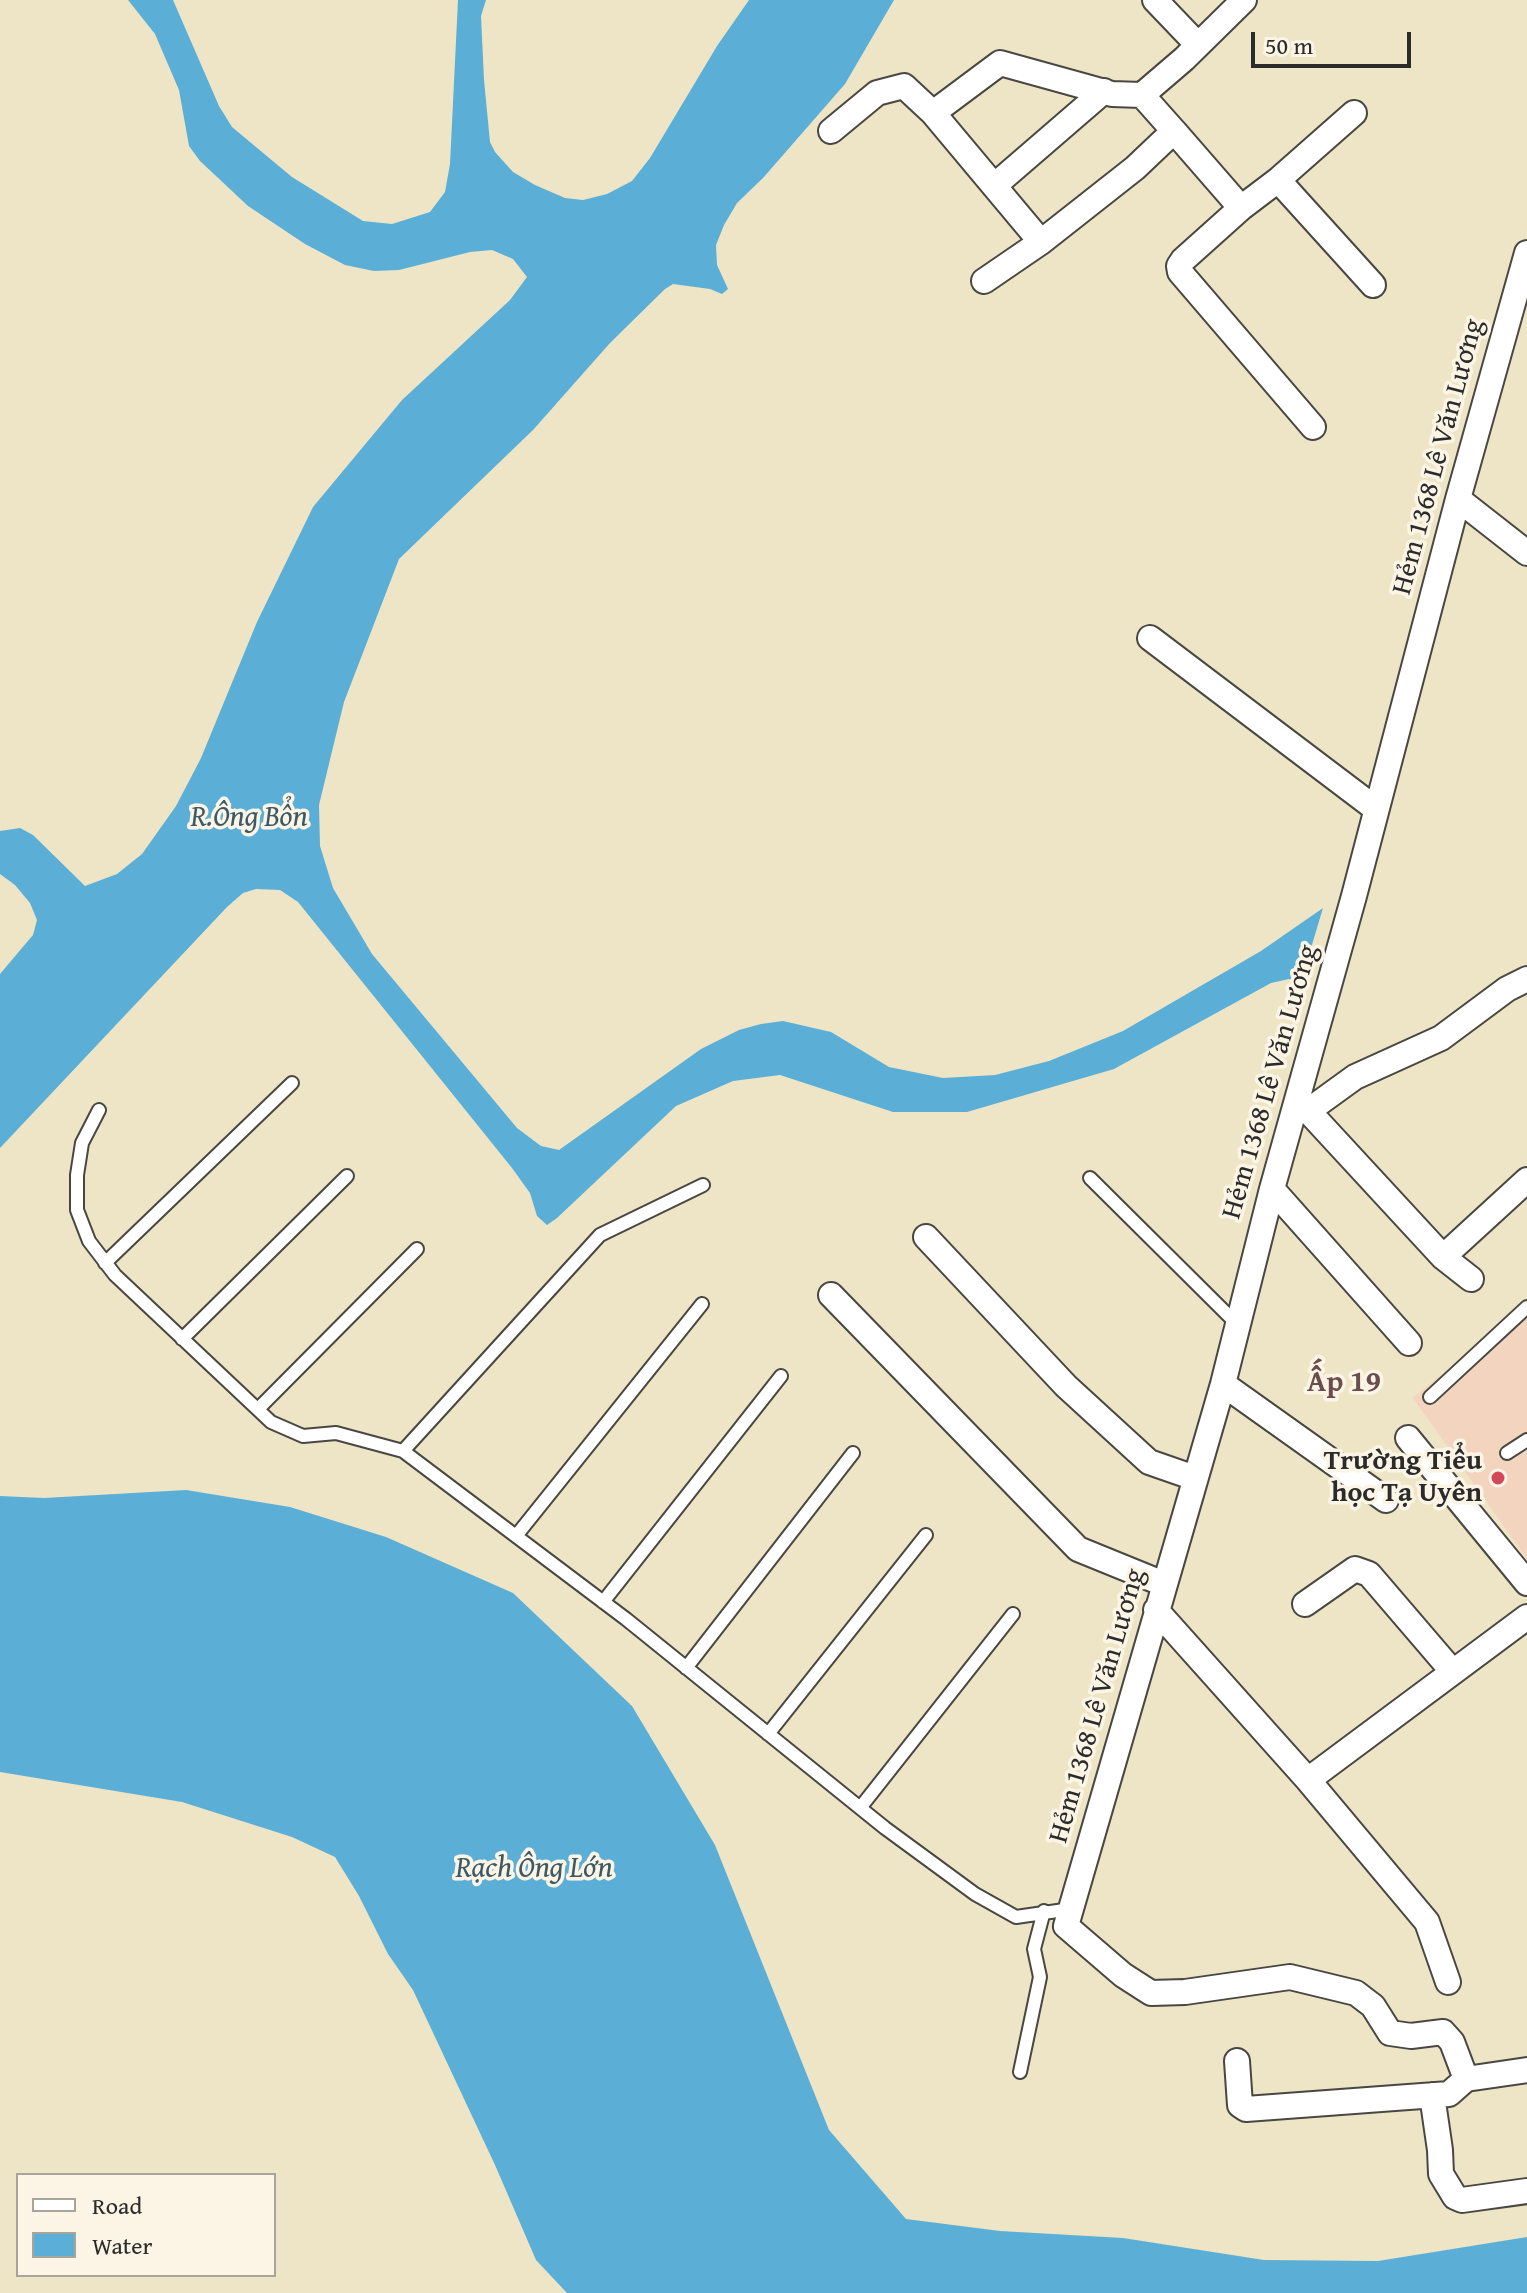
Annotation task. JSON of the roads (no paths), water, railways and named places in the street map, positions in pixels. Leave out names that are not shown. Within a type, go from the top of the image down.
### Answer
[{"type":"street","points":[[1155,0],[1191,52]]},
{"type":"street","points":[[1142,95],[1244,0]]},
{"type":"street","points":[[933,113],[1000,63],[1104,91],[1142,95],[1241,208]]},
{"type":"street","points":[[831,131],[877,93],[904,86],[933,113],[1041,242]]},
{"type":"street","points":[[994,186],[1104,91]]},
{"type":"street","points":[[1313,427],[1180,272],[1179,266],[1241,208],[1354,113]]},
{"type":"street","points":[[984,281],[1041,242],[1135,168],[1174,131]]},
{"type":"street","points":[[1278,180],[1373,285]]},
{"type":"street","name":"Hẻm 1368 Lê Văn Lương","points":[[1068,1918],[1223,1384],[1272,1189],[1302,1104],[1376,809],[1527,253]]},
{"type":"street","points":[[1458,499],[1527,553]]},
{"type":"street","points":[[1150,638],[1376,809]]},
{"type":"street","points":[[1471,1279],[1443,1257],[1302,1104],[1441,1038],[1507,989],[1527,979]]},
{"type":"street","points":[[1443,1257],[1527,1180]]},
{"type":"street","points":[[1272,1189],[1409,1343]]},
{"type":"street","points":[[926,1237],[1066,1386],[1149,1462],[1195,1478]]},
{"type":"street","points":[[831,1295],[1078,1549],[1164,1584]]},
{"type":"street","points":[[1223,1384],[1386,1500]]},
{"type":"street","points":[[1408,1438],[1527,1583]]},
{"type":"street","points":[[1305,1604],[1355,1569],[1369,1574],[1453,1672]]},
{"type":"street","points":[[1156,1610],[1308,1780],[1427,1922],[1448,1982]]},
{"type":"street","points":[[1308,1780],[1527,1617]]},
{"type":"street","points":[[1068,1918],[1086,1944],[1123,1975],[1151,1993],[1185,1992],[1290,1977],[1356,1993],[1373,2006],[1390,2033],[1411,2036],[1443,2032],[1452,2042],[1466,2079]]},
{"type":"street","points":[[1237,2061],[1240,2105],[1246,2109],[1449,2094],[1466,2079],[1527,2070]]},
{"type":"street","points":[[1432,2095],[1441,2174],[1455,2197],[1462,2200],[1527,2191]]},
{"type":"lane","points":[[105,1263],[292,1083]]},
{"type":"lane","points":[[99,1110],[82,1143],[77,1175],[77,1210],[89,1241],[115,1275],[271,1422],[303,1436],[336,1433],[403,1451],[603,1602],[860,1808],[975,1894],[1016,1917],[1044,1911],[1068,1918]]},
{"type":"lane","points":[[182,1339],[347,1176]]},
{"type":"lane","points":[[1090,1178],[1237,1324]]},
{"type":"lane","points":[[403,1451],[600,1235],[703,1185]]},
{"type":"lane","points":[[258,1409],[417,1249]]},
{"type":"lane","points":[[516,1536],[702,1304]]},
{"type":"lane","points":[[1430,1397],[1527,1307]]},
{"type":"lane","points":[[603,1602],[781,1376]]},
{"type":"lane","points":[[1507,1453],[1527,1440]]},
{"type":"lane","points":[[686,1668],[853,1453]]},
{"type":"lane","points":[[768,1734],[926,1535]]},
{"type":"lane","points":[[860,1808],[1013,1614]]},
{"type":"lane","points":[[1020,2072],[1040,1977],[1034,1949],[1044,1911]]},
{"type":"water","name":"R.Ông Bổn","points":[[128,0],[173,0],[219,106],[232,127],[292,177],[363,221],[392,224],[430,212],[445,192],[450,164],[458,0],[486,0],[481,16],[484,80],[490,142],[495,152],[513,172],[535,185],[565,198],[583,200],[607,194],[632,181],[650,158],[717,46],[749,0],[894,0],[845,84],[763,178],[737,203],[724,225],[716,245],[717,265],[728,289],[722,294],[710,289],[673,284],[665,289],[610,343],[533,430],[399,559],[344,702],[319,805],[320,846],[333,888],[372,954],[517,1128],[541,1146],[559,1150],[701,1049],[739,1030],[783,1021],[831,1032],[889,1067],[943,1078],[995,1075],[1049,1061],[1123,1031],[1261,951],[1323,908],[1299,988],[1297,982],[1289,979],[1271,983],[1114,1069],[967,1112],[893,1112],[780,1075],[733,1081],[676,1106],[547,1225],[537,1216],[530,1193],[512,1168],[298,902],[280,890],[256,889],[243,893],[227,907],[0,1148],[0,974],[33,935],[37,920],[30,903],[15,885],[0,874],[0,831],[20,828],[33,835],[85,886],[117,874],[142,854],[176,806],[201,758],[257,622],[313,507],[402,400],[510,300],[527,277],[513,259],[492,250],[470,252],[399,270],[374,271],[345,265],[305,244],[248,206],[200,161],[189,146],[179,90],[155,34]]},
{"type":"water","name":"Rạch Ông Lớn","points":[[186,1490],[290,1507],[386,1537],[513,1593],[632,1706],[715,1845],[829,2130],[906,2219],[1000,2231],[1123,2238],[1264,2260],[1378,2261],[1527,2237],[1527,2293],[567,2293],[536,2260],[413,1990],[388,1954],[335,1857],[292,1837],[182,1802],[0,1772],[0,1496],[44,1498]]},
{"type":"place","name":"Trường Tiểu học Tạ Uyên","points":[[1498,1478]]},
{"type":"district","name":"Ấp 19","points":[[1344,1383]]}]
